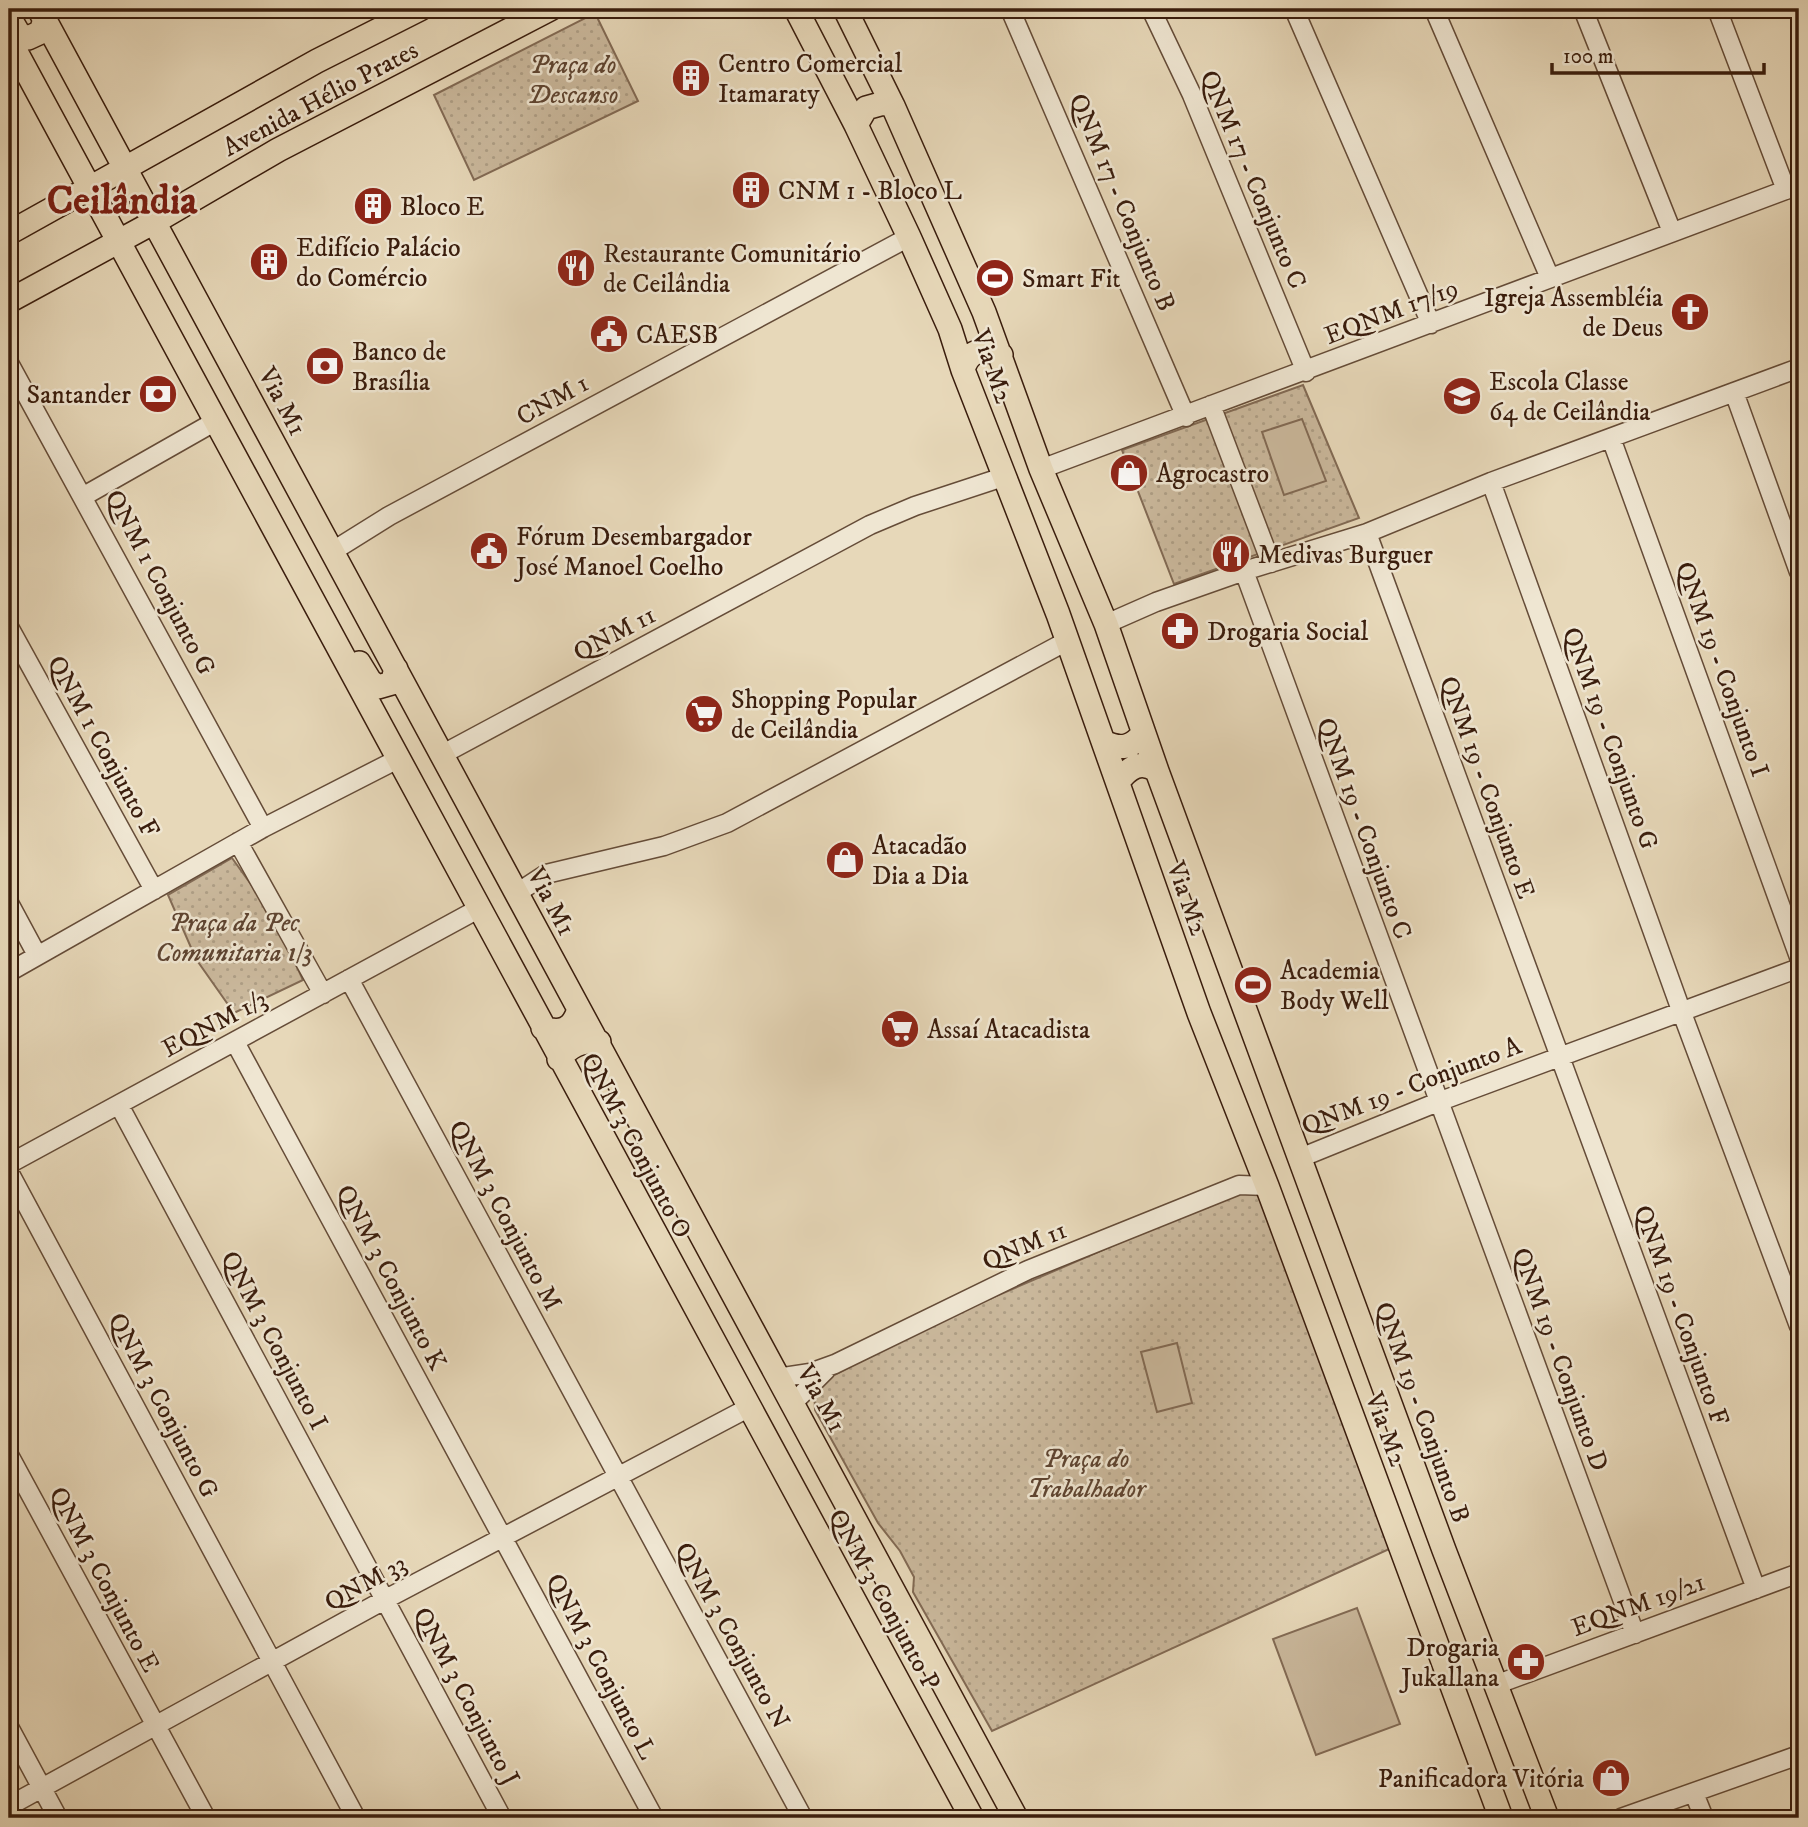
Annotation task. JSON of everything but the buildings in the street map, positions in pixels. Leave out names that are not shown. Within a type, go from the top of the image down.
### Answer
[{"type":"main road","name":"Avenida Hélio Prates","points":[[9,233],[317,61],[420,9]]},
{"type":"main road","name":"Avenida Hélio Prates","points":[[9,300],[156,221],[278,150],[550,9]]},
{"type":"main road","name":"Via M2","points":[[796,9],[856,125],[950,329],[962,370],[1104,741],[1199,1013],[1267,1186],[1502,1818]]},
{"type":"main road","points":[[845,9],[893,106],[984,312],[1041,469],[1106,624]]},
{"type":"main road","name":"Via M1","points":[[42,14],[443,754],[578,1012],[599,1042],[777,1378],[793,1403],[1016,1818]]},
{"type":"main road","points":[[9,17],[19,34],[28,38],[41,32],[42,14]]},
{"type":"main road","points":[[9,39],[480,908]]},
{"type":"main road","points":[[856,125],[866,108],[884,103],[893,106]]},
{"type":"main road","points":[[950,329],[961,332],[979,327],[984,312]]},
{"type":"main road","points":[[962,370],[965,360],[974,352],[991,351],[1001,355]]},
{"type":"main road","points":[[218,426],[225,415],[235,410],[244,413],[275,468],[304,499]]},
{"type":"main road","points":[[316,604],[339,631],[373,685],[382,687],[392,683],[396,669]]},
{"type":"main road","name":"QNM 19 - Conjunto A","points":[[1106,624],[1143,733],[1300,1158]]},
{"type":"main road","points":[[1104,741],[1115,747],[1124,747],[1137,741],[1143,733]]},
{"type":"main road","points":[[1118,782],[1128,769],[1142,764],[1157,771]]},
{"type":"main road","name":"QNM 3 Conjunto O","points":[[480,908],[748,1408]]},
{"type":"main road","points":[[543,1028],[554,1032],[565,1030],[574,1022],[578,1012]]},
{"type":"main road","points":[[559,1059],[569,1048],[583,1042],[599,1042]]},
{"type":"main road","name":"QNM 19 - Conjunto B","points":[[1300,1158],[1494,1685]]},
{"type":"main road","name":"QNM 3 Conjunto P","points":[[748,1408],[972,1818]]},
{"type":"main road","points":[[1408,1567],[1444,1550]]},
{"type":"main road","points":[[834,1564],[859,1593],[880,1625],[890,1628],[899,1623],[904,1609]]},
{"type":"main road","points":[[1416,1589],[1454,1574]]},
{"type":"main road","points":[[897,1677],[897,1662],[905,1656],[914,1657],[932,1679],[949,1692]]},
{"type":"main road","points":[[1494,1685],[1547,1818]]},
{"type":"street","name":"QNM 17 - Conjunto B","points":[[1010,9],[1186,417]]},
{"type":"street","name":"QNM 17 - Conjunto C","points":[[1151,9],[1192,95],[1306,372]]},
{"type":"street","points":[[1294,9],[1431,324]]},
{"type":"street","points":[[1434,9],[1550,278]]},
{"type":"street","points":[[1583,9],[1672,232]]},
{"type":"street","points":[[1717,9],[1793,187]]},
{"type":"street","name":"EQNM 17/19","points":[[1041,469],[1186,417],[1211,405],[1306,372],[1793,187]]},
{"type":"street","name":"CNM 1","points":[[333,551],[389,516],[909,237]]},
{"type":"street","name":"QNM 1 Conjunto G","points":[[9,363],[264,828]]},
{"type":"street","points":[[1106,624],[1244,572],[1367,533],[1491,482],[1799,368]]},
{"type":"street","points":[[1734,392],[1799,572]]},
{"type":"street","points":[[1211,405],[1272,563]]},
{"type":"street","points":[[84,496],[218,426]]},
{"type":"street","name":"QNM 19 - Conjunto I","points":[[1611,438],[1799,957]]},
{"type":"street","name":"QNM 11","points":[[443,754],[870,526],[915,506],[1003,477]]},
{"type":"street","name":"QNM 19 - Conjunto G","points":[[1491,482],[1682,1013],[1799,1326]]},
{"type":"street","name":"QNM 19 - Conjunto E","points":[[1367,533],[1559,1058]]},
{"type":"street","name":"QNM 19 - Conjunto C","points":[[1244,572],[1438,1102]]},
{"type":"street","name":"QNM 1 Conjunto F","points":[[9,627],[154,890]]},
{"type":"street","points":[[517,893],[546,874],[664,846],[727,823],[1067,641]]},
{"type":"street","points":[[9,972],[238,842],[398,759]]},
{"type":"street","points":[[238,842],[323,994]]},
{"type":"street","points":[[9,903],[37,955]]},
{"type":"street","name":"EQNM 1/3","points":[[9,1164],[480,908]]},
{"type":"street","name":"QNM 19 - Conjunto A","points":[[1300,1158],[1438,1102],[1799,968]]},
{"type":"street","name":"QNM 3 Conjunto M","points":[[349,979],[616,1476]]},
{"type":"street","name":"QNM 3 Conjunto K","points":[[235,1042],[503,1538]]},
{"type":"street","name":"QNM 19 - Conjunto F","points":[[1559,1058],[1756,1589]]},
{"type":"street","name":"QNM 19 - Conjunto D","points":[[1438,1102],[1635,1634]]},
{"type":"street","name":"QNM 3 Conjunto I","points":[[119,1105],[386,1599]]},
{"type":"street","points":[[1239,1185],[1256,1158]]},
{"type":"street","name":"QNM 3 Conjunto G","points":[[9,1172],[356,1818]]},
{"type":"street","name":"QNM 11","points":[[777,1378],[810,1373],[835,1364],[1028,1269],[1239,1185],[1267,1186]]},
{"type":"street","name":"QNM 11","points":[[793,1403],[814,1380],[835,1364]]},
{"type":"street","name":"QNM 33","points":[[9,1806],[272,1664],[386,1599],[748,1408]]},
{"type":"street","name":"QNM 3 Conjunto E","points":[[9,1455],[206,1818]]},
{"type":"street","name":"QNM 3 Conjunto N","points":[[616,1476],[803,1818]]},
{"type":"street","name":"QNM 3 Conjunto L","points":[[503,1538],[654,1818]]},
{"type":"street","name":"EQNM 19/21","points":[[1494,1685],[1799,1573]]},
{"type":"street","name":"QNM 3 Conjunto J","points":[[386,1599],[502,1818]]},
{"type":"street","points":[[9,1727],[58,1818]]},
{"type":"street","points":[[1621,1818],[1799,1755]]},
{"type":"street","points":[[1694,1793],[1704,1818]]},
{"type":"green space","name":"Praça do Descanso","points":[[595,13],[638,101],[474,180],[434,95]]},
{"type":"green space","points":[[1303,385],[1359,518],[1174,584],[1122,450]]},
{"type":"green space","points":[[1302,419],[1326,481],[1284,495],[1262,432]]},
{"type":"green space","name":"Praça da Pec Comunitaria 1/3","points":[[232,858],[273,915],[303,980],[234,1013],[196,959],[168,895]]},
{"type":"green space","name":"Praça do Trabalhador","points":[[1251,1186],[1260,1187],[1398,1545],[992,1731],[913,1592],[914,1577],[900,1551],[878,1523],[815,1410],[814,1386],[913,1332]]},
{"type":"green space","points":[[1177,1343],[1192,1403],[1157,1412],[1141,1352]]},
{"type":"green space","points":[[1357,1608],[1400,1724],[1316,1755],[1273,1639]]},
{"type":"place","name":"Centro Comercial Itamaraty","points":[[691,78]]},
{"type":"place","name":"CNM 1 - Bloco L","points":[[751,190]]},
{"type":"place","name":"Bloco E","points":[[373,206]]},
{"type":"place","name":"Edifício Palácio do Comércio","points":[[269,262]]},
{"type":"place","name":"Restaurante Comunitário de Ceilândia","points":[[576,268]]},
{"type":"place","name":"Smart Fit","points":[[995,278]]},
{"type":"place","name":"Igreja Assembléia de Deus","points":[[1690,312]]},
{"type":"place","name":"CAESB","points":[[609,334]]},
{"type":"place","name":"Banco de Brasília","points":[[325,366]]},
{"type":"place","name":"Santander","points":[[158,394]]},
{"type":"place","name":"Escola Classe 64 de Ceilândia","points":[[1462,396]]},
{"type":"place","name":"Agrocastro","points":[[1129,473]]},
{"type":"place","name":"Fórum Desembargador José Manoel Coelho","points":[[489,551]]},
{"type":"place","name":"Medivas Burguer","points":[[1231,554]]},
{"type":"place","name":"Drogaria Social","points":[[1180,631]]},
{"type":"place","name":"Shopping Popular de Ceilândia","points":[[704,714]]},
{"type":"place","name":"Atacadão Dia a Dia","points":[[845,860]]},
{"type":"place","name":"Academia Body Well","points":[[1253,985]]},
{"type":"place","name":"Assaí Atacadista","points":[[900,1029]]},
{"type":"place","name":"Drogaria Jukallana","points":[[1526,1662]]},
{"type":"place","name":"Panificadora Vitória","points":[[1611,1778]]},
{"type":"district","name":"Ceilândia","points":[[122,199]]}]
